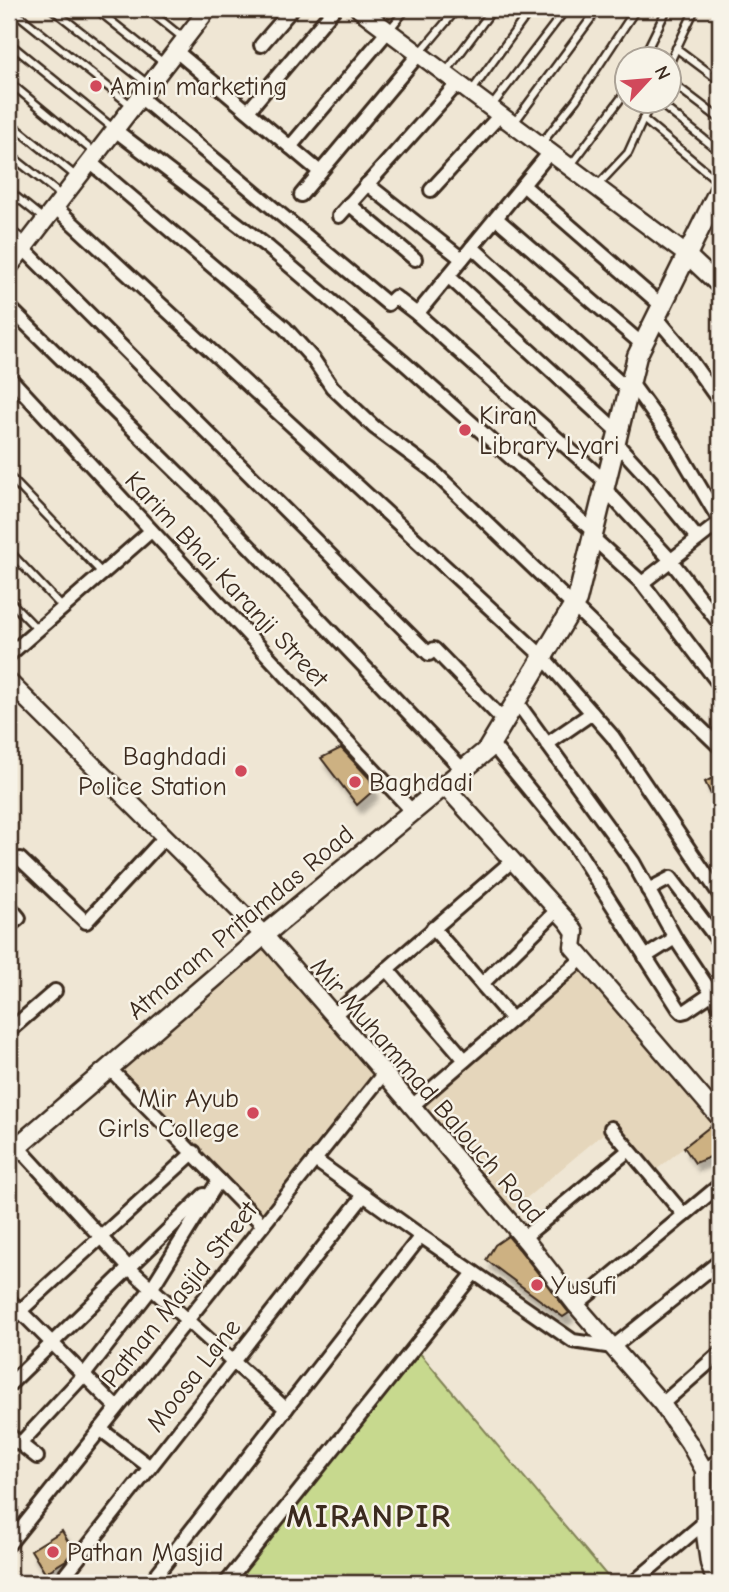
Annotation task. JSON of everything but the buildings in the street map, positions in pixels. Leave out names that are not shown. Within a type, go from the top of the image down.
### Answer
[{"type":"main road","name":"Atmaram Pritamdas Road","points":[[12,1146],[109,1068],[443,784],[487,750],[574,605],[637,356],[720,189]]},
{"type":"street","points":[[261,45],[292,9]]},
{"type":"street","points":[[248,111],[334,9]]},
{"type":"street","points":[[359,9],[687,255],[720,286]]},
{"type":"street","points":[[9,267],[204,10]]},
{"type":"street","points":[[290,147],[388,31]]},
{"type":"street","points":[[180,45],[248,111],[320,172]]},
{"type":"street","points":[[301,195],[419,54]]},
{"type":"street","points":[[338,216],[458,83]]},
{"type":"street","points":[[141,96],[388,304],[395,297],[417,314],[606,485],[671,560],[720,625]]},
{"type":"street","points":[[431,190],[501,116]]},
{"type":"street","points":[[115,130],[279,257],[402,361],[593,535],[642,583],[720,685]]},
{"type":"street","points":[[417,314],[523,185],[545,148]]},
{"type":"street","points":[[93,158],[285,328],[313,359],[332,387],[374,427],[432,470],[720,747]]},
{"type":"street","points":[[367,184],[462,259]]},
{"type":"street","points":[[523,185],[659,311],[720,402]]},
{"type":"street","points":[[349,204],[415,260]]},
{"type":"street","points":[[54,208],[543,657],[613,737],[720,894]]},
{"type":"street","points":[[496,218],[643,345]]},
{"type":"street","points":[[25,246],[429,654],[434,649],[504,721]]},
{"type":"street","points":[[472,247],[629,387],[664,427],[718,524],[720,540]]},
{"type":"street","points":[[448,276],[617,438],[698,539]]},
{"type":"street","points":[[9,307],[207,502],[463,770]]},
{"type":"street","name":"Karim Bhai Karanji Street","points":[[9,377],[412,811]]},
{"type":"street","points":[[642,583],[718,524]]},
{"type":"street","points":[[9,655],[151,531]]},
{"type":"street","name":"Mir Muhammad Balouch Road","points":[[9,682],[264,935],[384,1073],[576,1305],[662,1404],[704,1470],[705,1522],[715,1560],[716,1583]]},
{"type":"street","points":[[516,701],[633,862],[675,938],[720,1006]]},
{"type":"street","points":[[547,744],[592,713]]},
{"type":"street","points":[[491,743],[572,842],[682,1012],[711,994]]},
{"type":"street","points":[[443,784],[557,910],[575,932],[573,947],[582,959],[720,1118]]},
{"type":"street","points":[[20,859],[86,922],[165,837]]},
{"type":"street","points":[[334,1015],[512,861]]},
{"type":"street","points":[[648,890],[671,878],[720,943]]},
{"type":"street","points":[[9,906],[19,918],[9,926]]},
{"type":"street","points":[[482,984],[557,910]]},
{"type":"street","points":[[433,928],[512,1019]]},
{"type":"street","points":[[645,957],[675,938]]},
{"type":"street","points":[[412,1106],[582,959]]},
{"type":"street","points":[[387,969],[465,1060]]},
{"type":"street","points":[[9,1031],[55,991]]},
{"type":"street","points":[[109,1068],[263,1225]]},
{"type":"street","name":"Pathan Masjid Street","points":[[9,1544],[384,1073]]},
{"type":"street","points":[[611,1128],[684,1214]]},
{"type":"street","points":[[12,1146],[129,1268],[286,1409]]},
{"type":"street","points":[[523,1238],[629,1150]]},
{"type":"street","points":[[9,1321],[194,1152]]},
{"type":"street","points":[[315,1160],[573,1341],[613,1347],[720,1261]]},
{"type":"street","points":[[9,1385],[219,1180]]},
{"type":"street","points":[[20,1444],[83,1375],[151,1289],[219,1180]]},
{"type":"street","points":[[576,1305],[720,1185]]},
{"type":"street","name":"Moosa Lane","points":[[59,1583],[364,1195]]},
{"type":"street","points":[[150,1583],[421,1236]]},
{"type":"street","points":[[226,1583],[474,1273]]},
{"type":"street","points":[[9,1300],[117,1408]]},
{"type":"street","points":[[662,1404],[720,1353]]},
{"type":"street","points":[[100,1429],[150,1467]]},
{"type":"street","points":[[9,1435],[37,1457]]},
{"type":"street","points":[[704,1470],[720,1460]]},
{"type":"street","points":[[633,1583],[705,1522]]},
{"type":"lane","points":[[11,9],[141,96]]},
{"type":"lane","points":[[52,9],[141,96]]},
{"type":"lane","points":[[96,9],[165,64]]},
{"type":"lane","points":[[147,9],[180,45]]},
{"type":"lane","points":[[388,31],[406,9]]},
{"type":"lane","points":[[419,54],[457,9]]},
{"type":"lane","points":[[458,83],[493,9]]},
{"type":"lane","points":[[458,83],[531,9]]},
{"type":"lane","points":[[501,116],[566,9]]},
{"type":"lane","points":[[501,116],[598,9]]},
{"type":"lane","points":[[545,148],[636,9]]},
{"type":"lane","points":[[649,46],[667,9]]},
{"type":"lane","points":[[677,46],[695,9]]},
{"type":"lane","points":[[9,43],[115,130]]},
{"type":"lane","points":[[684,54],[720,81]]},
{"type":"lane","points":[[9,82],[93,158]]},
{"type":"lane","points":[[684,92],[720,119]]},
{"type":"lane","points":[[569,166],[614,107]]},
{"type":"lane","points":[[596,187],[628,153],[644,116]]},
{"type":"lane","points":[[675,116],[720,152]]},
{"type":"lane","points":[[643,119],[720,189]]},
{"type":"lane","points":[[9,122],[78,178]]},
{"type":"lane","points":[[9,154],[54,208]]},
{"type":"lane","points":[[9,191],[54,208]]},
{"type":"lane","points":[[9,229],[25,246]]},
{"type":"lane","points":[[9,476],[103,574]]},
{"type":"lane","points":[[9,551],[63,609]]},
{"type":"lane","points":[[9,600],[38,630]]},
{"type":"shaded area","name":"Mir Ayub Girls College","points":[[264,935],[384,1073],[263,1225],[109,1068]]},
{"type":"shaded area","points":[[582,959],[715,1122],[650,1175],[610,1128],[505,1216],[412,1106]]},
{"type":"green space","points":[[418,1351],[613,1583],[228,1583]]},
{"type":"place","name":"Amin marketing","points":[[96,86]]},
{"type":"place","name":"Kiran Library Lyari","points":[[465,430]]},
{"type":"place","name":"Baghdadi Police Station","points":[[241,771]]},
{"type":"place","name":"Baghdadi","points":[[355,782]]},
{"type":"place","name":"Mir Ayub Girls College","points":[[253,1113]]},
{"type":"place","name":"Yusufi","points":[[537,1285]]},
{"type":"place","name":"Pathan Masjid","points":[[53,1552]]},
{"type":"district","name":"MIRANPIR","points":[[369,1515]]}]
